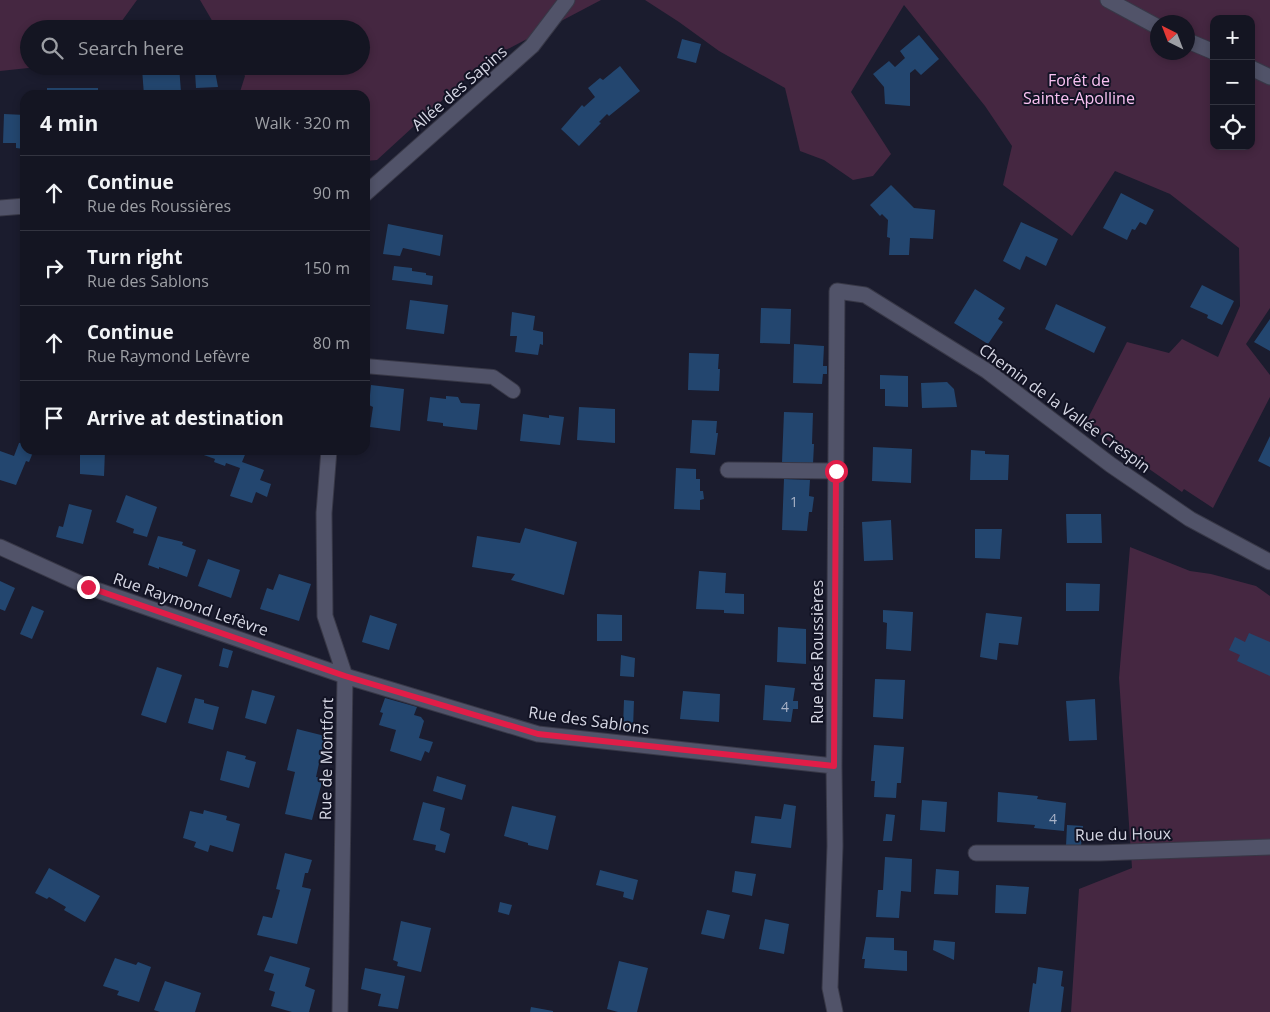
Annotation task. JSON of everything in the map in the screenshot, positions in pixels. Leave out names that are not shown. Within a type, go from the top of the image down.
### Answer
[{"type":"street","name":"Allée des Sapins","points":[[370,190],[532,46],[567,0]]},
{"type":"street","points":[[1108,0],[1150,23]]},
{"type":"street","points":[[1195,44],[1210,50]]},
{"type":"street","points":[[1255,70],[1270,76]]},
{"type":"street","points":[[0,208],[20,206]]},
{"type":"street","name":"Rue des Roussières","points":[[835,1012],[830,988],[835,846],[836,291]]},
{"type":"street","name":"Chemin de la Vallée Crespin","points":[[836,291],[864,295],[986,371],[1126,476],[1190,519],[1270,562]]},
{"type":"street","name":"Rue de Montfort","points":[[329,455],[324,513],[325,616],[345,676],[340,1012]]},
{"type":"street","points":[[728,470],[836,471]]},
{"type":"street","name":"Rue Raymond Lefèvre","points":[[0,547],[88,587],[345,676]]},
{"type":"street","name":"Rue des Sablons","points":[[345,676],[538,734],[834,766]]},
{"type":"street","name":"Rue du Houx","points":[[976,853],[1117,852],[1270,847]]},
{"type":"lane","points":[[370,366],[493,377],[513,391]]},
{"type":"green space","points":[[0,0],[137,0],[123,20],[20,20],[20,69],[0,71]]},
{"type":"green space","points":[[200,0],[601,0],[485,61],[377,160],[370,161],[370,90],[241,90],[244,75],[370,75],[370,20],[212,20]]},
{"type":"green space","name":"Forêt de Sainte-Apolline","points":[[645,0],[1270,0],[1270,308],[1246,344],[1270,375],[1270,397],[1213,508],[1184,489],[1182,492],[1085,424],[1127,342],[1169,353],[1182,339],[1218,357],[1240,306],[1239,248],[1170,194],[1115,171],[1072,236],[1003,185],[1012,146],[985,106],[904,5],[851,92],[891,154],[873,176],[853,180],[824,160],[800,151],[785,88],[719,51]]},
{"type":"green space","points":[[1130,547],[1190,571],[1211,574],[1256,586],[1270,596],[1270,1012],[1071,1012],[1079,889],[1132,868],[1119,678]]},
{"type":"building","points":[[919,35],[939,59],[921,75],[915,69],[910,73],[910,106],[885,104],[884,87],[873,74],[889,61],[895,67],[905,58],[900,51]]},
{"type":"building","points":[[682,39],[701,44],[696,63],[677,58]]},
{"type":"building","points":[[620,66],[640,91],[609,116],[607,114],[579,146],[561,129],[582,105],[584,107],[595,97],[588,88],[600,78],[603,80]]},
{"type":"building","points":[[142,75],[180,75],[181,90],[144,90]]},
{"type":"building","points":[[195,75],[216,75],[218,87],[196,88]]},
{"type":"building","points":[[47,88],[98,88],[98,90],[47,90]]},
{"type":"building","points":[[4,114],[20,115],[20,148],[16,148],[16,143],[3,143]]},
{"type":"building","points":[[891,185],[914,208],[935,210],[933,239],[910,238],[909,255],[889,255],[888,220],[882,214],[880,216],[870,205]]},
{"type":"building","points":[[1121,193],[1154,210],[1146,225],[1140,222],[1135,230],[1132,229],[1127,240],[1103,228]]},
{"type":"building","points":[[1021,222],[1058,239],[1046,266],[1026,256],[1020,270],[1003,261]]},
{"type":"building","points":[[388,224],[443,235],[440,256],[403,248],[400,256],[383,254]]},
{"type":"building","points":[[394,266],[412,268],[412,271],[433,276],[432,285],[392,280]]},
{"type":"building","points":[[1202,285],[1234,301],[1222,325],[1207,318],[1208,315],[1190,307]]},
{"type":"building","points":[[975,289],[1005,308],[998,319],[1003,322],[988,344],[954,323]]},
{"type":"building","points":[[410,300],[448,305],[444,334],[406,329]]},
{"type":"building","points":[[1056,304],[1106,327],[1094,353],[1045,329]]},
{"type":"building","points":[[761,308],[791,309],[790,344],[760,343]]},
{"type":"building","points":[[512,312],[535,316],[533,330],[543,332],[543,345],[540,344],[538,355],[515,352],[517,336],[510,336]]},
{"type":"building","points":[[1270,319],[1270,351],[1254,342]]},
{"type":"building","points":[[794,344],[824,346],[823,366],[827,366],[827,374],[823,374],[822,384],[793,383]]},
{"type":"building","points":[[689,353],[719,354],[719,391],[688,390]]},
{"type":"building","points":[[880,375],[908,376],[908,407],[885,406],[885,389],[880,389]]},
{"type":"building","points":[[947,382],[954,389],[957,407],[922,408],[921,383]]},
{"type":"building","points":[[371,385],[404,389],[400,431],[370,427],[373,407],[370,406]]},
{"type":"building","points":[[446,396],[458,397],[461,403],[480,404],[477,430],[443,426],[443,423],[427,421],[430,397],[446,399]]},
{"type":"building","points":[[579,407],[615,409],[615,443],[577,440]]},
{"type":"building","points":[[784,412],[813,413],[813,464],[782,462]]},
{"type":"building","points":[[523,414],[549,418],[549,415],[564,417],[560,445],[520,441]]},
{"type":"building","points":[[692,420],[717,421],[716,433],[718,433],[715,455],[690,453]]},
{"type":"building","points":[[1270,436],[1270,467],[1258,461]]},
{"type":"building","points":[[19,443],[20,455],[32,455],[29,462],[26,461],[16,485],[0,480],[0,451],[14,456]]},
{"type":"building","points":[[873,447],[912,449],[911,483],[872,481]]},
{"type":"building","points":[[971,450],[985,451],[985,454],[1009,455],[1008,480],[970,480]]},
{"type":"building","points":[[80,455],[105,455],[104,476],[80,474]]},
{"type":"building","points":[[204,455],[245,455],[242,462],[264,470],[260,480],[271,484],[267,497],[256,492],[252,503],[230,496],[240,468],[226,463],[225,466],[214,462],[215,459]]},
{"type":"building","points":[[676,468],[696,469],[696,479],[700,479],[700,491],[703,491],[704,499],[700,500],[700,510],[674,509]]},
{"type":"building","points":[[784,479],[810,480],[809,496],[814,497],[812,512],[809,512],[807,531],[782,530]]},
{"type":"building","points":[[126,495],[157,507],[147,537],[133,533],[134,529],[116,522]]},
{"type":"building","points":[[69,504],[92,510],[83,544],[56,537],[59,526],[63,527]]},
{"type":"building","points":[[1066,514],[1101,514],[1102,543],[1067,543]]},
{"type":"building","points":[[891,520],[893,560],[864,561],[862,522]]},
{"type":"building","points":[[525,528],[577,542],[564,595],[511,580],[515,574],[472,567],[477,536],[520,543]]},
{"type":"building","points":[[975,529],[1002,529],[1000,559],[975,558]]},
{"type":"building","points":[[158,536],[183,542],[182,545],[196,550],[187,577],[148,565]]},
{"type":"building","points":[[208,559],[240,570],[231,598],[198,586]]},
{"type":"building","points":[[699,571],[726,573],[725,593],[744,594],[744,614],[724,613],[724,610],[696,609]]},
{"type":"building","points":[[279,574],[311,584],[299,621],[260,609],[267,588],[273,590]]},
{"type":"building","points":[[0,581],[15,588],[5,611],[0,609]]},
{"type":"building","points":[[1066,583],[1100,584],[1099,611],[1066,611]]},
{"type":"building","points":[[32,606],[44,611],[32,639],[20,634]]},
{"type":"building","points":[[883,610],[913,612],[911,651],[886,649],[887,623],[883,622]]},
{"type":"building","points":[[986,613],[1022,617],[1018,645],[999,643],[997,660],[980,657]]},
{"type":"building","points":[[597,614],[622,615],[622,641],[597,641]]},
{"type":"building","points":[[370,615],[397,624],[389,650],[362,642]]},
{"type":"building","points":[[778,627],[806,629],[806,664],[777,662]]},
{"type":"building","points":[[1249,633],[1270,642],[1270,676],[1237,661],[1240,655],[1229,650],[1235,637],[1245,642]]},
{"type":"building","points":[[223,648],[233,651],[228,668],[219,666]]},
{"type":"building","points":[[621,655],[635,658],[634,677],[620,676]]},
{"type":"building","points":[[157,667],[182,675],[166,723],[141,715]]},
{"type":"building","points":[[875,679],[905,680],[903,719],[873,717]]},
{"type":"building","points":[[765,685],[795,688],[793,701],[798,701],[798,709],[793,709],[791,722],[763,720]]},
{"type":"building","points":[[252,690],[275,696],[266,724],[245,718]]},
{"type":"building","points":[[683,691],[720,694],[719,722],[680,719]]},
{"type":"building","points":[[195,698],[204,700],[204,703],[219,707],[213,730],[188,723]]},
{"type":"building","points":[[385,698],[417,707],[414,715],[421,717],[424,721],[419,738],[433,742],[429,753],[425,751],[421,761],[390,751],[396,730],[379,725],[383,713],[380,712]]},
{"type":"building","points":[[1095,699],[1097,740],[1069,741],[1066,701]]},
{"type":"building","points":[[624,700],[634,701],[633,728],[623,727]]},
{"type":"building","points":[[297,729],[325,736],[316,777],[323,778],[312,820],[285,814],[295,772],[287,770]]},
{"type":"building","points":[[874,745],[904,747],[901,783],[897,783],[896,798],[874,797],[875,781],[871,781]]},
{"type":"building","points":[[227,751],[246,756],[245,759],[256,762],[249,788],[220,780]]},
{"type":"building","points":[[437,776],[466,785],[462,800],[433,791]]},
{"type":"building","points":[[998,792],[1038,796],[1037,799],[1066,803],[1064,831],[1034,828],[1035,825],[997,822]]},
{"type":"building","points":[[922,800],[947,802],[945,832],[920,830]]},
{"type":"building","points":[[423,802],[445,808],[440,830],[450,834],[445,853],[435,850],[436,845],[413,840]]},
{"type":"building","points":[[784,804],[796,806],[791,848],[751,843],[755,816],[781,819]]},
{"type":"building","points":[[512,806],[556,816],[548,850],[504,836]]},
{"type":"building","points":[[204,810],[227,816],[226,820],[240,824],[233,852],[210,845],[208,852],[194,847],[196,842],[183,838],[190,811],[203,814]]},
{"type":"building","points":[[886,814],[895,815],[892,841],[883,841]]},
{"type":"building","points":[[1067,825],[1083,826],[1081,846],[1066,846]]},
{"type":"building","points":[[285,853],[312,860],[308,873],[305,873],[302,887],[311,889],[297,944],[257,935],[263,916],[272,918],[280,890],[276,889]]},
{"type":"building","points":[[885,857],[912,859],[911,892],[901,891],[899,918],[876,917],[878,890],[883,890]]},
{"type":"building","points":[[49,868],[100,896],[85,922],[64,910],[66,907],[49,897],[47,899],[35,893]]},
{"type":"building","points":[[936,869],[959,871],[958,895],[934,894]]},
{"type":"building","points":[[600,870],[638,880],[633,900],[623,897],[624,892],[596,885]]},
{"type":"building","points":[[735,871],[756,874],[752,896],[732,892]]},
{"type":"building","points":[[996,885],[1029,887],[1026,914],[995,913]]},
{"type":"building","points":[[500,902],[512,905],[509,915],[498,912]]},
{"type":"building","points":[[707,910],[730,915],[724,939],[701,934]]},
{"type":"building","points":[[765,919],[789,924],[784,954],[759,949]]},
{"type":"building","points":[[401,921],[431,928],[421,972],[397,966],[398,962],[393,960]]},
{"type":"building","points":[[866,937],[894,938],[894,950],[907,951],[907,971],[864,968],[865,959],[862,959]]},
{"type":"building","points":[[934,940],[955,942],[954,960],[933,950]]},
{"type":"building","points":[[270,956],[310,968],[305,986],[315,990],[309,1012],[292,1012],[271,1006],[275,992],[269,990],[274,974],[264,971]]},
{"type":"building","points":[[115,958],[136,965],[138,962],[151,967],[139,1002],[117,995],[119,991],[103,986]]},
{"type":"building","points":[[619,961],[648,968],[637,1012],[618,1012],[607,1009]]},
{"type":"building","points":[[1038,967],[1063,971],[1061,986],[1064,987],[1061,1012],[1029,1012],[1033,983],[1036,984]]},
{"type":"building","points":[[365,968],[405,976],[398,1009],[378,1006],[381,994],[361,989]]},
{"type":"building","points":[[165,981],[201,993],[195,1012],[160,1012],[154,1010]]},
{"type":"building","points":[[531,1007],[553,1011],[553,1012],[530,1012]]},
{"type":"route","points":[[88,587],[345,676],[538,734],[834,766],[836,471]]}]
